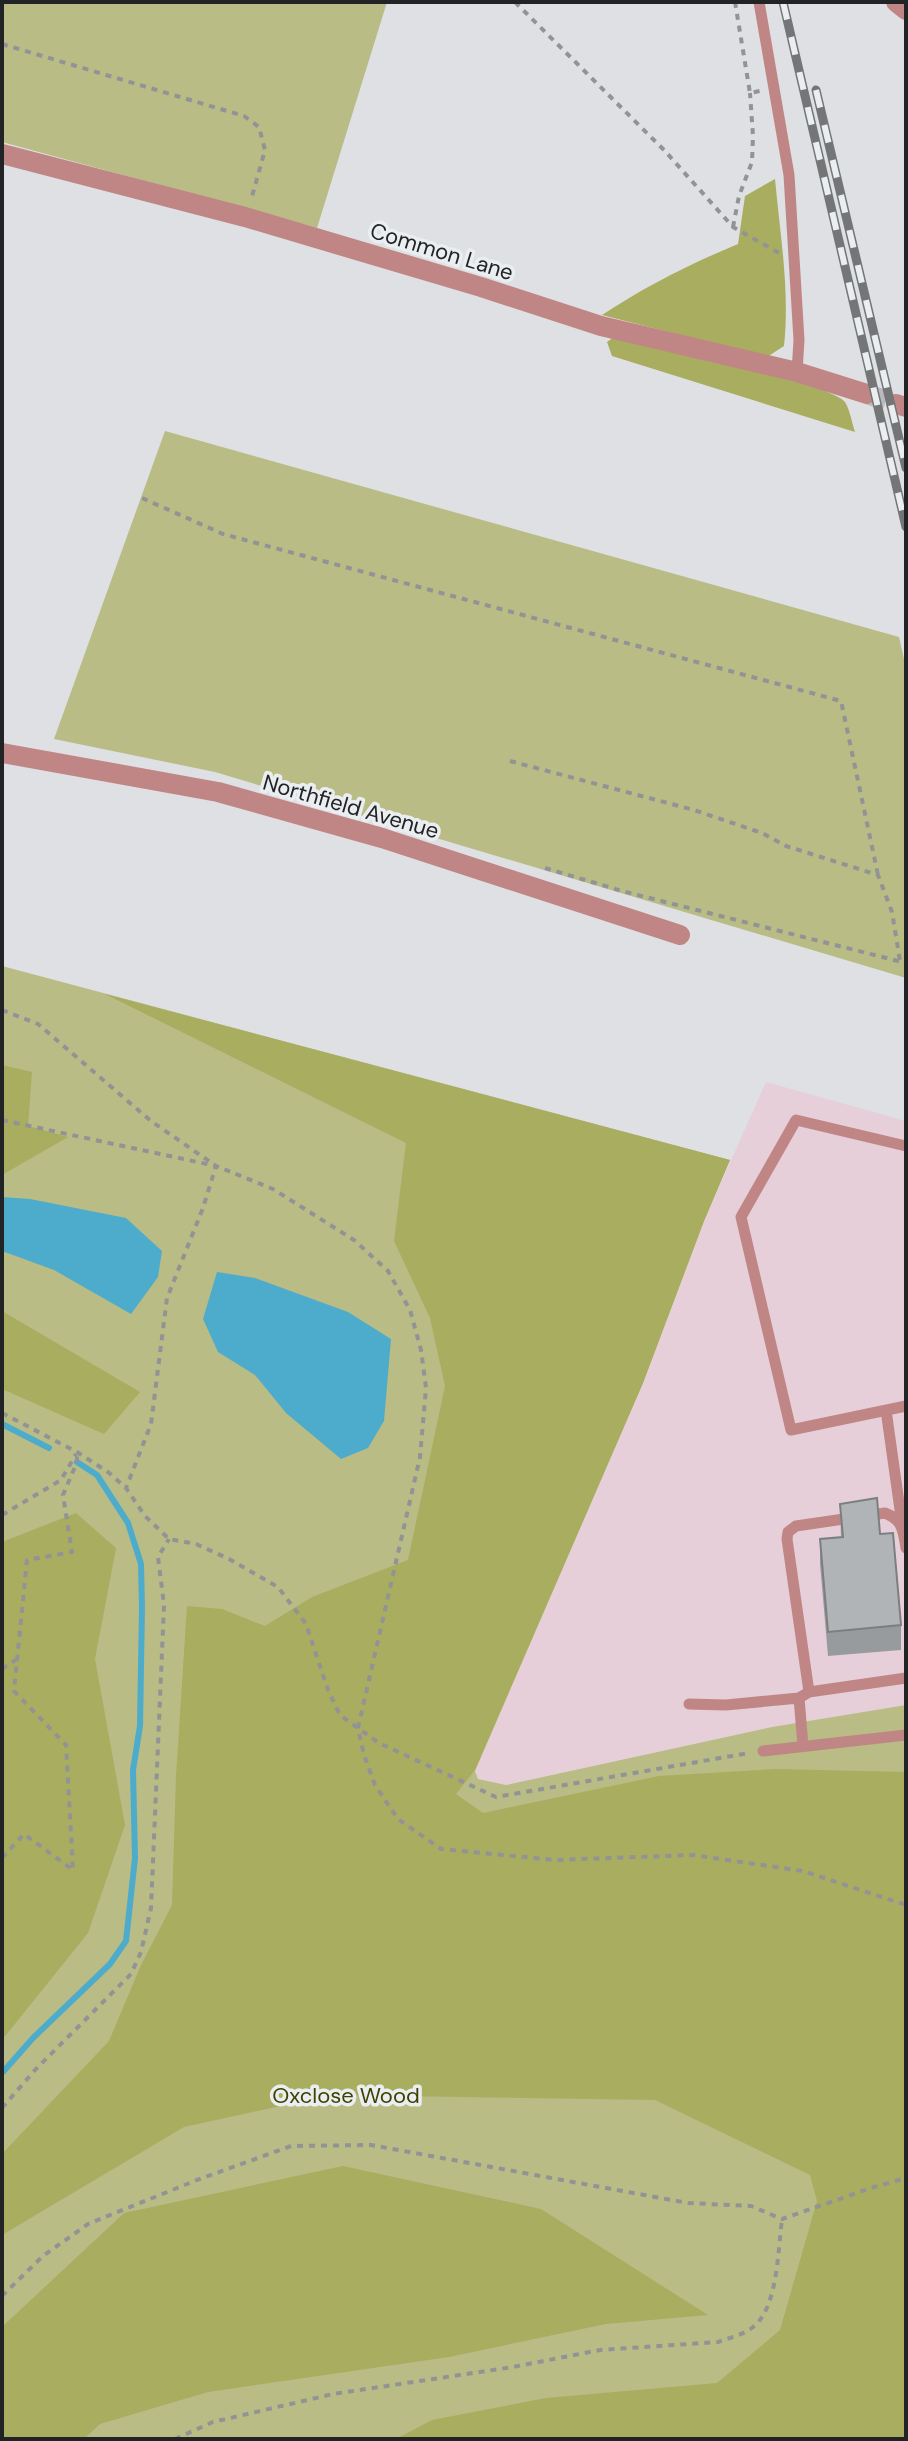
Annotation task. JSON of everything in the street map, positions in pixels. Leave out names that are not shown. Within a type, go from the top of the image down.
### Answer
[{"type":"street","points":[[896,2],[906,10]]},
{"type":"street","name":"Common Lane","points":[[2,154],[245,217],[601,326],[797,372],[867,394]]},
{"type":"street","name":"Northfield Avenue","points":[[2,753],[218,792],[382,838],[680,935]]},
{"type":"lane","points":[[759,2],[789,175],[799,340],[797,372]]},
{"type":"lane","points":[[906,1146],[796,1120],[741,1217],[791,1430],[906,1406]]},
{"type":"lane","points":[[886,1410],[902,1500],[906,1548]]},
{"type":"lane","points":[[803,1746],[804,1695],[788,1532],[796,1526],[885,1513],[902,1524]]},
{"type":"lane","points":[[689,1704],[726,1705],[906,1678]]},
{"type":"lane","points":[[763,1751],[906,1735]]},
{"type":"path","points":[[515,2],[664,150],[733,227],[795,262]]},
{"type":"path","points":[[733,227],[739,196],[752,162],[753,136],[750,93],[735,2]]},
{"type":"path","points":[[2,44],[244,116],[259,127],[265,150],[245,217]]},
{"type":"path","points":[[750,93],[776,89]]},
{"type":"path","points":[[142,498],[223,534],[841,701],[878,875],[892,912],[903,962],[622,891],[534,865]]},
{"type":"path","points":[[510,761],[694,810],[762,833],[786,846],[878,875]]},
{"type":"path","points":[[2,1010],[38,1024],[151,1121],[216,1166]]},
{"type":"path","points":[[2,1120],[216,1166],[273,1189],[354,1240],[388,1271],[410,1310],[421,1350],[426,1388],[420,1457],[358,1728],[375,1785],[398,1819],[441,1849],[555,1860],[693,1855],[803,1871],[906,1905]]},
{"type":"path","points":[[126,1488],[151,1424],[167,1298],[203,1208],[216,1166]]},
{"type":"path","points":[[2,1413],[108,1472],[126,1488],[145,1516],[169,1539],[196,1544],[278,1587],[306,1624],[328,1690],[340,1715],[379,1743],[496,1797],[763,1751]]},
{"type":"path","points":[[2,1515],[61,1480],[77,1452]]},
{"type":"path","points":[[2,1858],[24,1834],[73,1870],[66,1745],[14,1691],[27,1560],[72,1552],[63,1495],[77,1462],[77,1452]]},
{"type":"path","points":[[2,2108],[35,2070],[131,1974],[141,1952],[151,1908],[164,1605],[158,1557],[169,1539]]},
{"type":"path","points":[[2,1669],[17,1659]]},
{"type":"path","points":[[2,2296],[43,2256],[88,2224],[291,2146],[371,2145],[688,2203],[751,2206],[782,2219],[906,2178]]},
{"type":"path","points":[[175,2439],[213,2422],[333,2394],[513,2367],[600,2350],[718,2342],[735,2337],[754,2327],[768,2309],[782,2219]]},
{"type":"shaded area","points":[[766,1082],[906,1121],[906,1705],[772,1727],[505,1785],[478,1779],[475,1770],[643,1383],[704,1221]]},
{"type":"green space","points":[[2,2],[387,2],[317,228],[2,142]]},
{"type":"green space","points":[[775,179],[785,283],[784,346],[767,357],[602,315],[668,276],[738,244],[745,196]]},
{"type":"green space","points":[[618,334],[776,375],[833,394],[845,402],[855,432],[612,356],[607,342]]},
{"type":"green space","points":[[165,431],[899,637],[906,668],[906,978],[215,772],[54,739]]},
{"type":"green space","name":"Oxclose Wood","points":[[2,966],[730,1160],[643,1383],[475,1771],[478,1779],[506,1785],[772,1727],[906,1705],[906,2439],[2,2439]]},
{"type":"green space","points":[[105,994],[730,1160],[643,1383],[475,1770],[456,1794],[483,1813],[659,1776],[775,1769],[906,1772],[906,2439],[396,2439],[432,2420],[546,2398],[717,2383],[780,2330],[817,2201],[810,2175],[655,2100],[331,2095],[184,2127],[2,2235],[2,2154],[109,2041],[141,1965],[172,1905],[176,1776],[187,1606],[222,1609],[265,1626],[312,1597],[408,1560],[445,1386],[430,1318],[394,1241],[406,1143]]},
{"type":"green space","points":[[2,1065],[32,1072],[28,1126],[68,1137],[2,1175]]},
{"type":"green space","points":[[2,1311],[140,1392],[104,1434],[2,1389]]},
{"type":"green space","points":[[76,1513],[116,1548],[95,1659],[125,1825],[88,1933],[2,2040],[2,1542]]},
{"type":"green space","points":[[343,2166],[541,2209],[708,2315],[606,2324],[449,2357],[208,2392],[100,2424],[84,2439],[2,2439],[2,2327],[124,2213]]},
{"type":"water","points":[[2,1197],[30,1199],[126,1218],[162,1251],[158,1277],[131,1314],[54,1270],[2,1251]]},
{"type":"water","points":[[217,1272],[255,1278],[348,1312],[391,1339],[384,1421],[368,1448],[341,1459],[286,1413],[255,1375],[218,1352],[203,1319]]},
{"type":"building","points":[[877,1498],[880,1534],[893,1533],[901,1625],[828,1632],[820,1539],[843,1537],[840,1504]]},
{"type":"waterway","points":[[2,1424],[49,1448]]},
{"type":"waterway","points":[[2,2073],[33,2038],[110,1964],[126,1941],[135,1858],[133,1770],[140,1726],[141,1564],[128,1523],[97,1475],[77,1462]]},
{"type":"tunnel","points":[[867,394],[896,404]]},
{"type":"railway","points":[[783,2],[906,527]]},
{"type":"railway","points":[[816,90],[906,468]]}]
